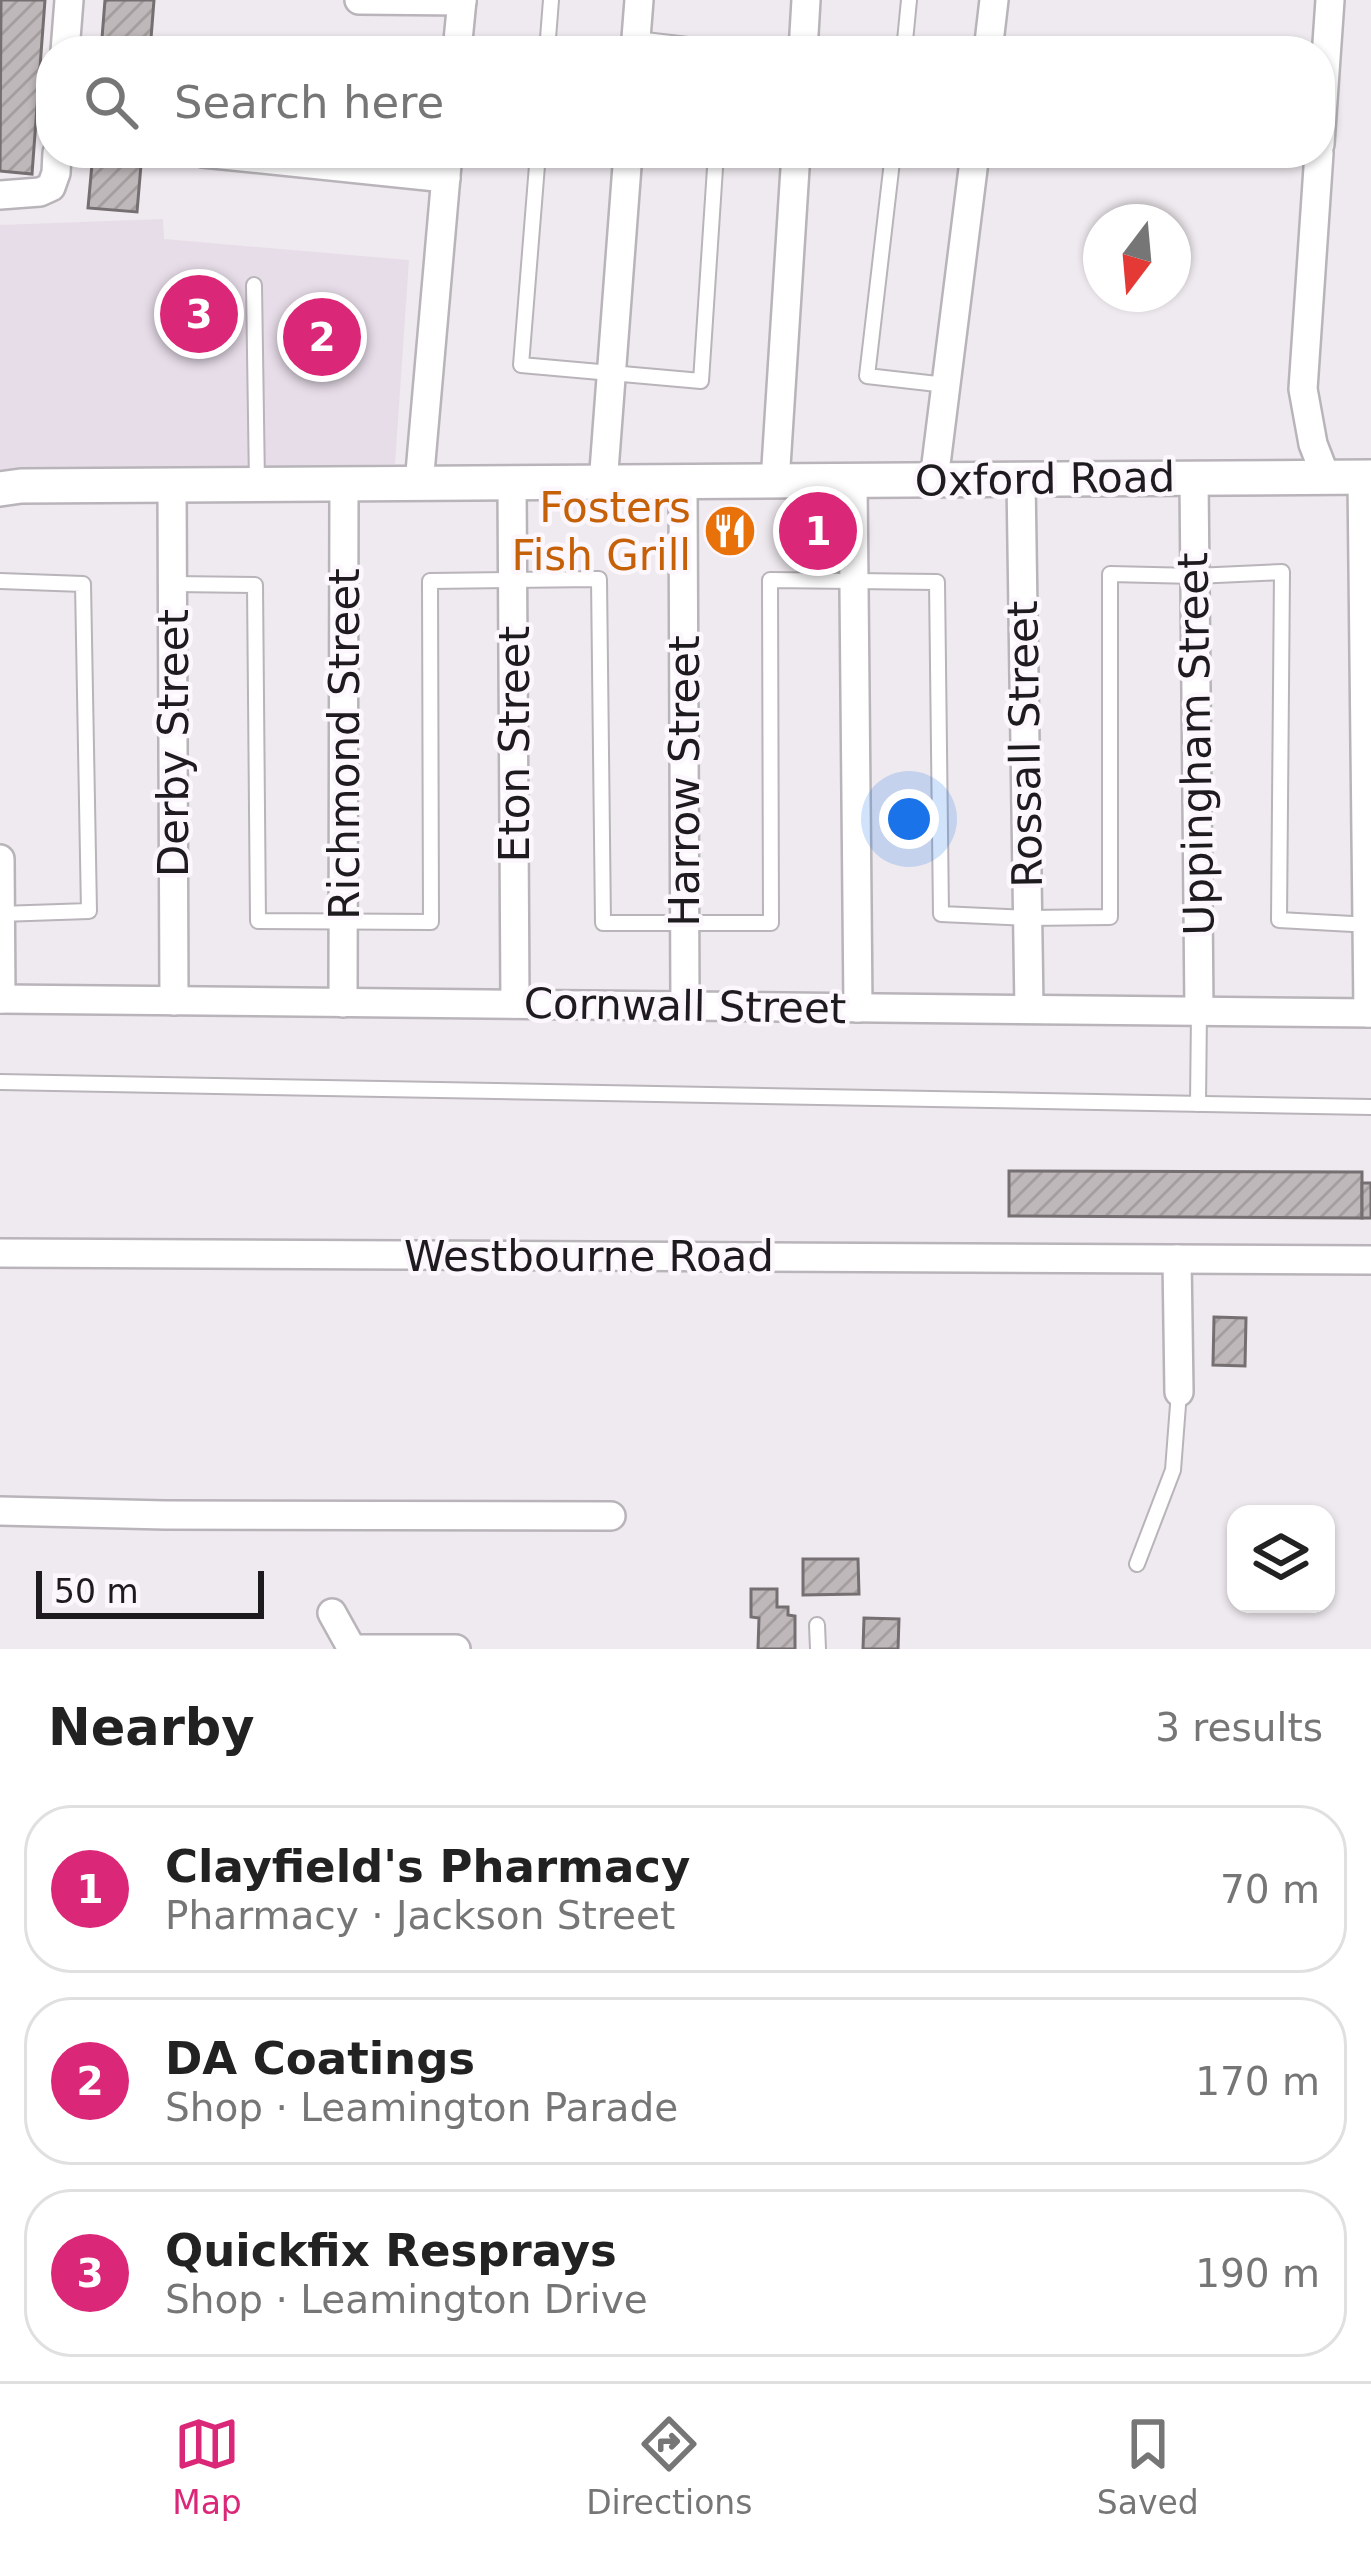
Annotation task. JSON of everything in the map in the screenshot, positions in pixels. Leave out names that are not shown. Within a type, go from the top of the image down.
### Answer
[{"type":"street","points":[[66,36],[69,0]]},
{"type":"street","points":[[359,0],[462,0],[459,36]]},
{"type":"street","points":[[637,36],[639,0]]},
{"type":"street","points":[[803,36],[806,0]]},
{"type":"street","points":[[990,36],[994,0]]},
{"type":"street","points":[[1328,36],[1330,0]]},
{"type":"street","points":[[0,195],[51,187],[56,168]]},
{"type":"street","points":[[419,484],[447,168]]},
{"type":"street","points":[[603,484],[627,168]]},
{"type":"street","points":[[775,482],[795,168]]},
{"type":"street","points":[[934,480],[973,168]]},
{"type":"street","points":[[1318,168],[1303,389],[1313,444],[1325,475]]},
{"type":"street","points":[[1366,477],[1370,1012]]},
{"type":"street","name":"Oxford Road","points":[[0,489],[1366,477]]},
{"type":"street","name":"Uppingham Street","points":[[1194,478],[1199,1011]]},
{"type":"street","name":"Rossall Street","points":[[1021,479],[1029,1010]]},
{"type":"street","points":[[853,481],[858,1008]]},
{"type":"street","name":"Harrow Street","points":[[683,483],[685,1006]]},
{"type":"street","name":"Derby Street","points":[[172,484],[174,1001]]},
{"type":"street","name":"Richmond Street","points":[[343,1003],[344,484]]},
{"type":"street","name":"Eton Street","points":[[512,484],[515,1004]]},
{"type":"street","points":[[0,859],[0,999]]},
{"type":"street","name":"Cornwall Street","points":[[0,999],[1370,1012]]},
{"type":"street","name":"Westbourne Road","points":[[0,1253],[1371,1260]]},
{"type":"street","points":[[1177,1259],[1180,1392]]},
{"type":"street","points":[[0,1511],[611,1516]]},
{"type":"street","points":[[332,1613],[352,1649],[456,1649]]},
{"type":"lane","points":[[548,36],[550,0]]},
{"type":"lane","points":[[905,36],[909,0]]},
{"type":"lane","points":[[537,168],[521,365],[701,381],[715,168]]},
{"type":"lane","points":[[891,168],[867,376],[946,385]]},
{"type":"lane","points":[[254,284],[257,484]]},
{"type":"lane","points":[[173,584],[255,585],[258,921],[431,922],[430,581],[599,579],[603,923],[771,923],[770,580],[937,582],[940,914],[1028,919],[1109,917],[1110,574],[1282,572],[1280,920],[1369,925]]},
{"type":"lane","points":[[0,581],[82,584],[89,911],[0,914]]},
{"type":"lane","points":[[1198,1103],[1199,1011]]},
{"type":"lane","points":[[0,1082],[1371,1106]]},
{"type":"lane","points":[[1138,1564],[1172,1470],[1180,1392]]},
{"type":"lane","points":[[817,1624],[818,1649]]},
{"type":"shaded area","points":[[163,219],[164,239],[409,260],[395,464],[0,474],[0,225]]},
{"type":"building","points":[[1,0],[45,0],[42,36],[36,36],[32,174],[0,171]]},
{"type":"building","points":[[105,0],[154,0],[151,36],[102,36]]},
{"type":"building","points":[[92,168],[141,168],[137,212],[88,208]]},
{"type":"building","points":[[1009,1171],[1362,1172],[1362,1218],[1009,1216]]},
{"type":"building","points":[[1362,1183],[1371,1183],[1371,1218],[1362,1218]]},
{"type":"building","points":[[1214,1317],[1246,1318],[1245,1366],[1213,1365]]},
{"type":"building","points":[[803,1559],[858,1559],[859,1594],[803,1595]]},
{"type":"building","points":[[751,1589],[777,1589],[777,1607],[788,1607],[788,1615],[795,1616],[795,1649],[758,1649],[759,1618],[751,1617]]},
{"type":"building","points":[[864,1618],[899,1619],[898,1649],[863,1649]]},
{"type":"place","name":"Quickfix Resprays","points":[[199,314]]},
{"type":"place","name":"DA Coatings","points":[[322,337]]},
{"type":"place","name":"Fosters Fish Grill","points":[[730,531]]},
{"type":"place","name":"Clayfield's Pharmacy","points":[[818,531]]}]
